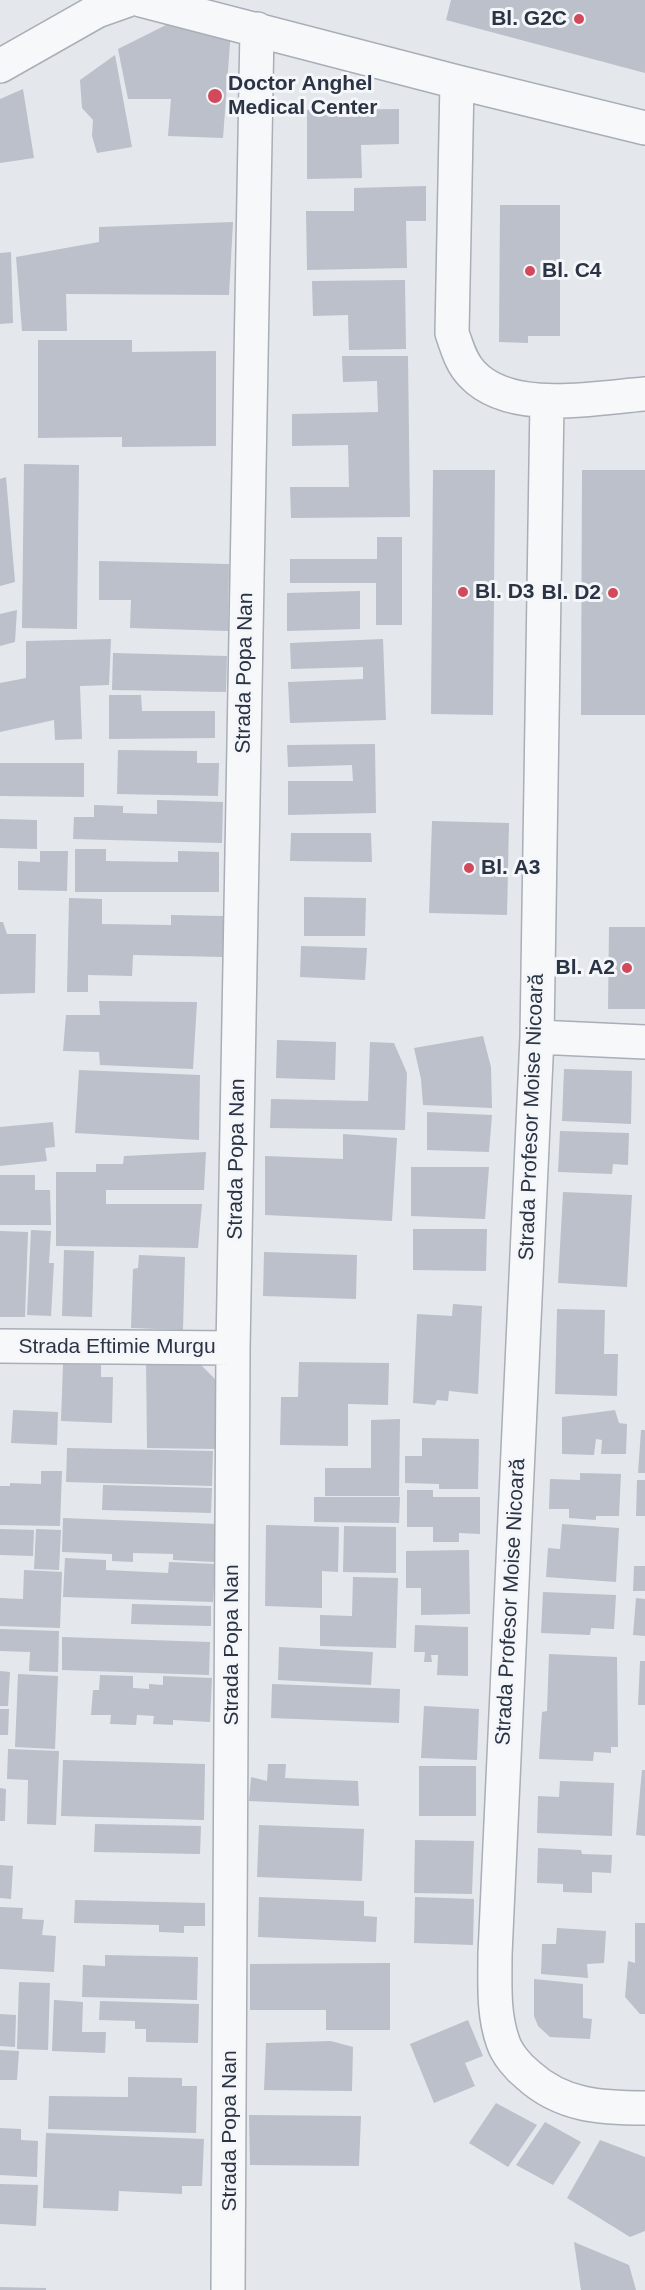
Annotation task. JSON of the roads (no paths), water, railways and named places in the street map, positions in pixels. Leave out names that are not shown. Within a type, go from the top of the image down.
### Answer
[{"type":"street","points":[[0,66],[90,6],[128,0]]},
{"type":"street","points":[[141,0],[256,28],[456,82],[645,128]]},
{"type":"street","name":"Strada Popa Nan","points":[[228,2290],[233,1348],[256,28]]},
{"type":"street","points":[[456,82],[452,333],[471,374],[487,386],[524,399],[547,401],[645,394]]},
{"type":"street","name":"Strada Profesor Moise Nicoară","points":[[547,401],[537,1037],[495,1954],[495,2009],[503,2044],[519,2067],[543,2089],[566,2100],[600,2108],[645,2108]]},
{"type":"street","points":[[537,1037],[645,1041]]},
{"type":"street","name":"Strada Eftimie Murgu","points":[[0,1346],[233,1348]]},
{"type":"place","name":"Bl. G2C","points":[[579,19]]},
{"type":"place","name":"Doctor Anghel Medical Center","points":[[215,96]]},
{"type":"place","name":"Bl. C4","points":[[530,271]]},
{"type":"place","name":"Bl. D3","points":[[463,592]]},
{"type":"place","name":"Bl. D2","points":[[613,593]]},
{"type":"place","name":"Bl. A3","points":[[469,868]]},
{"type":"place","name":"Bl. A2","points":[[627,968]]}]
